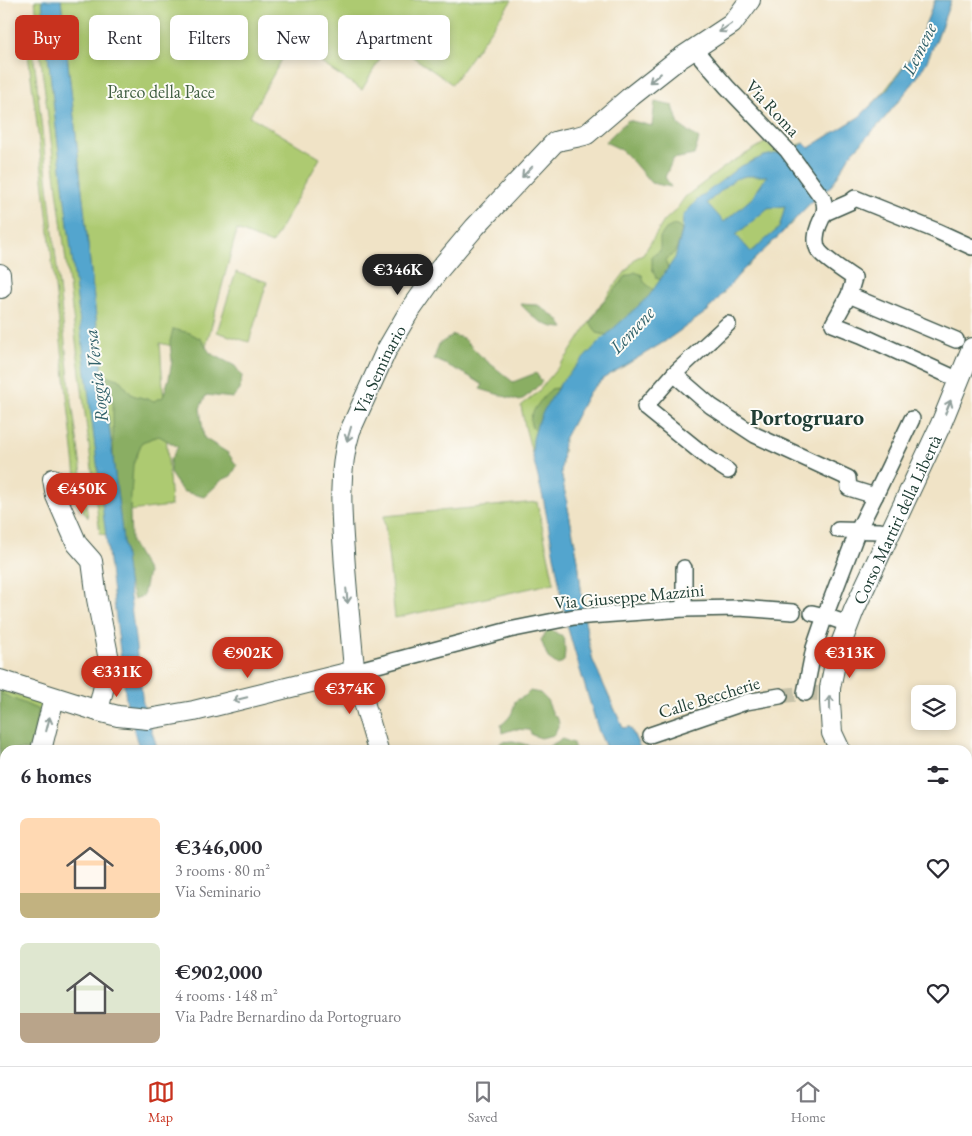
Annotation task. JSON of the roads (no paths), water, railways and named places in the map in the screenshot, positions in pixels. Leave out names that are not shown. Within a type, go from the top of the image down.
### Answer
[{"type":"street","name":"Via Seminario","points":[[377,745],[356,671],[346,580],[341,517],[341,488],[350,430],[386,351],[407,315],[438,270],[555,142],[587,134],[676,61],[732,24],[750,0]]},
{"type":"street","name":"Via Roma","points":[[694,49],[788,150],[821,194],[825,203],[825,213]]},
{"type":"street","points":[[958,380],[833,324],[848,295],[854,278],[818,251],[815,240],[825,213],[855,198],[972,247]]},
{"type":"street","points":[[848,295],[964,344]]},
{"type":"street","points":[[728,324],[674,374],[645,407],[708,458],[728,471]]},
{"type":"street","name":"Corso Martiri della Libertà","points":[[838,745],[832,733],[830,702],[830,688],[837,654],[848,624],[941,424],[958,380],[964,344]]},
{"type":"street","points":[[674,374],[711,406],[754,439],[848,478],[849,488],[875,496]]},
{"type":"street","points":[[805,693],[814,648],[818,614],[912,419]]},
{"type":"street","points":[[53,479],[56,496],[76,544],[92,561],[96,599],[109,660],[98,711]]},
{"type":"street","points":[[838,530],[880,531]]},
{"type":"street","points":[[684,568],[684,608]]},
{"type":"street","name":"Via Giuseppe Mazzini","points":[[356,671],[508,630],[566,618],[684,608],[739,608],[792,612]]},
{"type":"street","points":[[818,614],[848,624]]},
{"type":"street","points":[[0,680],[98,711],[139,718],[194,710],[356,671]]},
{"type":"street","name":"Calle Beccherie","points":[[650,734],[746,702],[780,696]]},
{"type":"street","points":[[42,745],[54,698]]},
{"type":"water","name":"Roggia Versa","points":[[42,0],[61,0],[63,15],[44,15]]},
{"type":"water","name":"Lemene","points":[[935,0],[951,0],[926,63],[914,82],[883,120],[850,155],[832,185],[815,198],[742,271],[709,310],[664,342],[604,378],[589,392],[564,439],[561,472],[578,560],[583,609],[593,661],[623,728],[630,727],[639,745],[605,745],[599,732],[567,625],[544,502],[532,453],[537,425],[562,381],[601,340],[649,296],[675,258],[682,231],[683,216],[697,200],[739,167],[764,156],[800,146],[804,143],[809,148],[859,117],[887,90],[914,53]],"holes":[[[746,176],[767,176],[752,198],[724,222],[707,203],[735,179]],[[785,206],[779,228],[751,252],[736,235],[768,208]]]},
{"type":"water","name":"Roggia Versa","points":[[49,60],[68,60],[98,335],[143,704],[156,745],[138,745],[126,700]]},
{"type":"tunnel","points":[[780,696],[805,693],[830,694]]},
{"type":"district","name":"Portogruaro","points":[[807,417]]},
{"type":"park label","name":"Parco della Pace","points":[[161,91]]}]
